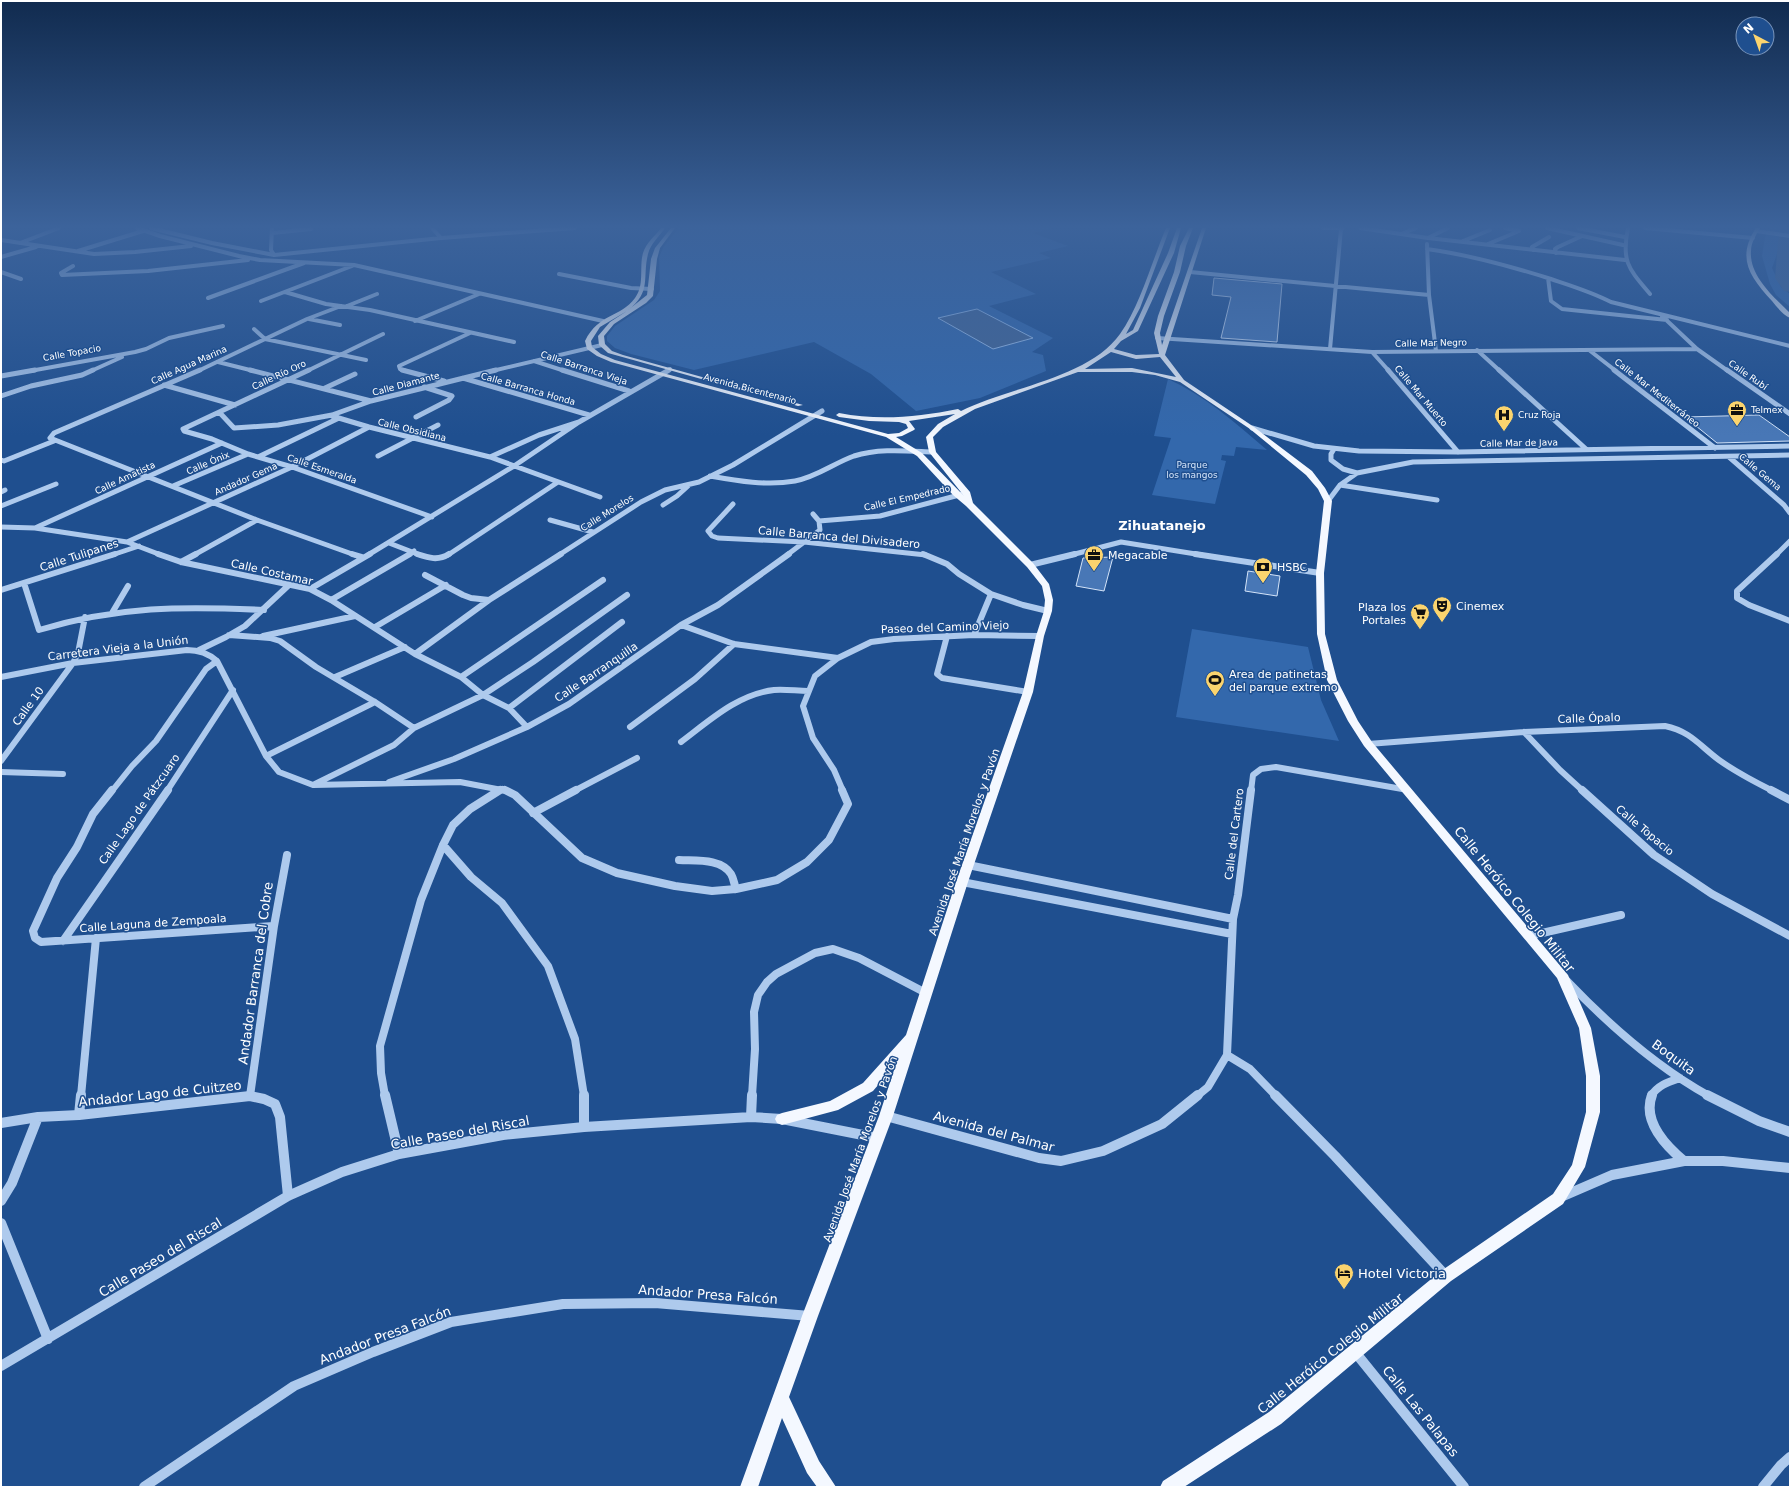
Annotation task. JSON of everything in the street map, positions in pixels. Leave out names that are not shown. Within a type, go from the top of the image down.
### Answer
[{"type":"main road","points":[[589,348],[588,341],[590,334],[603,321],[632,304],[639,297]]},
{"type":"main road","points":[[602,345],[601,336],[612,323],[649,297]]},
{"type":"main road","points":[[1119,341],[1132,320],[1141,297]]},
{"type":"main road","points":[[934,452],[929,437],[935,430],[969,408],[1074,371],[1093,362],[1110,350],[1119,341],[1135,331],[1151,297]]},
{"type":"main road","points":[[1168,297],[1161,316],[1157,338],[1162,355],[1182,381]]},
{"type":"main road","points":[[1162,355],[1181,297]]},
{"type":"main road","points":[[1771,297],[1790,316]]},
{"type":"main road","name":"Avenida Bicentenario","points":[[602,345],[610,352],[621,356],[848,417],[902,420],[945,414],[969,408]]},
{"type":"main road","name":"Avenida Bicentenario","points":[[589,348],[599,355],[614,361],[888,436],[915,451],[964,498]]},
{"type":"main road","points":[[1110,350],[1126,357],[1138,358],[1162,355]]},
{"type":"main road","points":[[1074,371],[1113,368],[1137,369],[1157,372],[1182,381],[1252,428],[1309,473],[1321,488],[1328,501]]},
{"type":"main road","points":[[874,431],[875,425],[885,420]]},
{"type":"main road","points":[[888,436],[900,435],[912,429],[908,423],[902,420]]},
{"type":"main road","name":"Avenida José María Morelos y Pavón","points":[[749,1487],[810,1316],[878,1138],[914,1034],[962,882],[1028,692],[1040,636],[1048,611],[1049,600],[1046,586],[1030,565],[964,498],[934,452]]},
{"type":"main road","name":"Calle Heróico Colegio Militar","points":[[1169,1487],[1275,1418],[1446,1276],[1558,1199],[1578,1167],[1593,1112],[1593,1076],[1585,1028],[1562,975],[1368,744],[1353,721],[1332,680],[1321,634],[1320,573],[1328,501]]},
{"type":"main road","points":[[782,1119],[833,1106],[868,1087],[914,1034]]},
{"type":"main road","points":[[781,1398],[813,1467],[827,1487]]},
{"type":"street","points":[[261,301],[271,297]]},
{"type":"street","points":[[309,297],[344,306],[382,312],[415,321],[514,342]]},
{"type":"street","name":"Calle Agua Marina","points":[[54,441],[50,438],[54,433],[218,362],[307,319],[368,297]]},
{"type":"street","points":[[415,321],[471,297]]},
{"type":"street","points":[[495,297],[603,321]]},
{"type":"street","points":[[1330,349],[1336,297]]},
{"type":"street","points":[[1429,297],[1436,351]]},
{"type":"street","points":[[1551,297],[1551,301],[1562,309],[1667,320]]},
{"type":"street","points":[[1602,297],[1611,302],[1790,346]]},
{"type":"street","name":"Calle Rubí","points":[[1661,314],[1697,349],[1790,414]]},
{"type":"street","points":[[307,319],[340,325]]},
{"type":"street","name":"Calle Topacio","points":[[1,376],[130,353],[146,349],[169,338],[223,326]]},
{"type":"street","points":[[254,329],[265,339],[366,360]]},
{"type":"street","points":[[446,381],[400,369],[399,366],[470,333]]},
{"type":"street","name":"Calle Río Oro","points":[[184,431],[183,429],[187,427],[220,413],[383,334]]},
{"type":"street","name":"Calle Mar Negro","points":[[1157,338],[1372,352],[1697,349]]},
{"type":"street","name":"Calle Diamante","points":[[220,413],[234,428],[278,425],[332,416],[371,401],[423,387],[602,345]]},
{"type":"street","points":[[1477,350],[1586,449]]},
{"type":"street","name":"Calle Mar Mediterráneo","points":[[1589,350],[1715,448]]},
{"type":"street","name":"Calle Mar Muerto","points":[[1372,352],[1407,390],[1458,452]]},
{"type":"street","points":[[1,396],[31,386],[82,375],[130,353]]},
{"type":"street","name":"Calle Barranca Vieja","points":[[533,360],[629,391]]},
{"type":"street","points":[[218,362],[290,379],[371,401]]},
{"type":"street","points":[[310,589],[432,517],[514,466],[589,415],[670,368]]},
{"type":"street","points":[[325,388],[355,374]]},
{"type":"street","name":"Calle Barranca Honda","points":[[462,378],[589,415]]},
{"type":"street","points":[[164,385],[235,405]]},
{"type":"street","points":[[416,416],[449,400],[452,396],[423,387]]},
{"type":"street","name":"Calle Morelos","points":[[415,654],[489,600],[654,494],[688,486],[733,465],[822,411]]},
{"type":"street","name":"Calle Obsidiana","points":[[332,416],[490,457]]},
{"type":"street","points":[[258,456],[339,418]]},
{"type":"street","points":[[490,457],[539,435],[578,422]]},
{"type":"street","points":[[378,456],[438,425]]},
{"type":"street","name":"Andador Gema","points":[[127,542],[212,502],[292,467],[370,427]]},
{"type":"street","name":"Calle Mar de Java","points":[[1252,428],[1292,441],[1334,449],[1387,452],[1790,446]]},
{"type":"street","name":"Calle Esmeralda","points":[[184,431],[222,443],[248,454],[292,467],[432,517]]},
{"type":"street","points":[[3,460],[54,441],[173,486],[257,520],[362,557]]},
{"type":"street","name":"Calle Amatista","points":[[35,528],[222,443]]},
{"type":"street","name":"Calle Gema","points":[[1715,448],[1730,458],[1784,505],[1790,513]]},
{"type":"street","points":[[1334,449],[1331,454],[1331,460],[1343,468],[1357,473]]},
{"type":"street","points":[[1556,450],[1564,460]]},
{"type":"street","points":[[710,476],[756,482],[795,481],[824,472],[845,460],[861,454],[915,451],[934,452]]},
{"type":"street","name":"Calle Ónix","points":[[173,486],[248,454]]},
{"type":"street","name":"Calle Mar de Java","points":[[1328,501],[1340,485],[1357,473],[1412,462],[1730,458],[1790,455]]},
{"type":"street","points":[[490,457],[600,497]]},
{"type":"street","points":[[389,543],[432,558],[444,557],[558,482]]},
{"type":"street","points":[[1,506],[56,484]]},
{"type":"street","points":[[1340,485],[1437,500]]},
{"type":"street","points":[[663,505],[677,496],[688,486]]},
{"type":"street","name":"Calle El Empedrado","points":[[819,522],[880,516],[964,498]]},
{"type":"street","name":"Calle Barranca del Divisadero","points":[[733,504],[708,531],[712,536],[718,538],[804,542],[922,553],[947,564],[959,574],[991,594],[1023,605],[1048,611]]},
{"type":"street","points":[[804,542],[820,530],[819,522],[813,514]]},
{"type":"street","points":[[181,562],[257,520]]},
{"type":"street","points":[[550,520],[593,532]]},
{"type":"street","name":"Calle Costamar","points":[[1,527],[35,528],[127,542],[181,562],[310,589],[375,627],[415,654],[461,677],[482,695],[509,708],[527,727]]},
{"type":"street","points":[[1790,541],[1737,591],[1737,598],[1749,605],[1790,621]]},
{"type":"street","name":"Calle Barranquilla","points":[[382,785],[454,759],[527,727],[569,704],[646,651],[681,624],[718,605],[804,542]]},
{"type":"street","points":[[1030,565],[1121,542],[1320,573]]},
{"type":"street","name":"Calle Tulipanes","points":[[1,590],[140,546]]},
{"type":"street","points":[[331,600],[414,551]]},
{"type":"street","points":[[426,575],[471,598],[489,600]]},
{"type":"street","points":[[461,677],[603,580]]},
{"type":"street","points":[[24,583],[39,630],[85,617],[167,608],[264,610]]},
{"type":"street","points":[[199,650],[229,635],[250,622],[290,584]]},
{"type":"street","points":[[375,627],[446,585]]},
{"type":"street","points":[[112,613],[128,586]]},
{"type":"street","points":[[974,635],[991,594]]},
{"type":"street","points":[[313,785],[394,745],[414,728],[482,695],[533,662],[627,595]]},
{"type":"street","points":[[256,637],[355,616]]},
{"type":"street","name":"Calle 10","points":[[1,761],[73,663],[78,653],[85,617]]},
{"type":"street","points":[[509,708],[622,622]]},
{"type":"street","points":[[681,624],[734,644],[838,658]]},
{"type":"street","points":[[229,635],[270,638],[280,641],[316,667],[335,677],[414,728]]},
{"type":"street","name":"Paseo del Camino Viejo","points":[[502,789],[515,796],[582,858],[617,873],[682,887],[712,891],[736,889],[777,880],[807,862],[829,840],[848,804],[834,770],[813,738],[803,706],[815,676],[838,658],[871,642],[894,639],[974,635],[1040,636]]},
{"type":"street","points":[[947,636],[937,674],[942,678],[1028,692]]},
{"type":"street","points":[[630,727],[695,679],[734,644]]},
{"type":"street","points":[[335,677],[405,647]]},
{"type":"street","name":"Carretera Vieja a la Unión","points":[[1,677],[73,663],[187,650],[199,650],[210,654],[217,661],[266,756],[279,772],[313,785],[382,785],[460,782],[502,789]]},
{"type":"street","name":"Calle Laguna de Zempoala","points":[[217,661],[206,669],[156,741],[132,766],[93,814],[77,847],[57,878],[33,931],[35,938],[41,942],[274,926]]},
{"type":"street","name":"Calle Lago de Pátzcuaro","points":[[63,941],[186,764],[233,690]]},
{"type":"street","points":[[681,742],[725,709],[746,697],[769,690],[808,692]]},
{"type":"street","points":[[266,756],[375,702]]},
{"type":"street","name":"Calle Ópalo","points":[[1368,744],[1524,732],[1665,726],[1679,728],[1691,736],[1718,759],[1750,779],[1790,800]]},
{"type":"street","name":"Calle Topacio","points":[[1524,732],[1560,770],[1654,855],[1712,894],[1790,936]]},
{"type":"street","points":[[533,813],[637,758]]},
{"type":"street","name":"Calle del Cartero","points":[[1227,1055],[1232,934],[1253,775],[1261,769],[1276,767],[1408,790]]},
{"type":"street","points":[[1,772],[63,774]]},
{"type":"street","points":[[399,1154],[382,1084],[379,1062],[380,1046],[421,900],[453,825],[470,809],[502,789]]},
{"type":"street","points":[[443,846],[471,877],[502,903],[548,966],[575,1039],[584,1091],[584,1127]]},
{"type":"street","name":"Andador Barranca del Cobre","points":[[250,1096],[274,926],[287,855]]},
{"type":"street","points":[[679,860],[712,862],[722,865],[731,873],[736,889]]},
{"type":"street","points":[[968,865],[1234,918]]},
{"type":"street","points":[[962,882],[1232,934]]},
{"type":"street","points":[[1528,936],[1621,915]]},
{"type":"street","points":[[79,1115],[96,938]]},
{"type":"street","points":[[750,1118],[755,1049],[754,1012],[758,995],[767,982],[776,974],[815,953],[833,949],[853,956],[926,993]]},
{"type":"street","name":"Boquita","points":[[1562,975],[1599,1013],[1641,1049],[1680,1078],[1738,1111],[1773,1127],[1790,1132]]},
{"type":"street","points":[[1227,1055],[1250,1069],[1335,1156],[1446,1276]]},
{"type":"street","name":"Avenida del Palmar","points":[[886,1116],[1039,1158],[1061,1161],[1103,1151],[1162,1124],[1208,1087],[1227,1055]]},
{"type":"street","points":[[1680,1078],[1667,1082],[1654,1091],[1649,1106],[1653,1124],[1665,1144],[1684,1161]]},
{"type":"street","name":"Andador Lago de Cuitzeo","points":[[1,1123],[38,1117],[79,1115],[250,1096],[264,1099],[275,1104],[280,1117],[288,1196]]},
{"type":"street","points":[[1,1201],[12,1183],[38,1117]]},
{"type":"street","name":"Calle Paseo del Riscal","points":[[1,1366],[288,1196],[342,1172],[399,1154],[502,1135],[584,1127],[750,1118],[782,1119],[878,1138]]},
{"type":"street","points":[[1558,1199],[1612,1175],[1684,1161],[1723,1161],[1764,1164],[1790,1168]]},
{"type":"street","points":[[1,1223],[48,1339]]},
{"type":"street","name":"Andador Presa Falcón","points":[[144,1487],[294,1386],[373,1352],[451,1322],[563,1304],[655,1303],[810,1316]]},
{"type":"street","name":"Calle Las Palapas","points":[[1356,1352],[1464,1487]]},
{"type":"street","points":[[1763,1487],[1780,1465],[1790,1457]]},
{"type":"green space","points":[[656,297],[1023,297],[989,306],[1053,338],[1032,352],[1043,355],[1046,371],[980,398],[916,411],[871,374],[814,342],[694,370],[631,354],[615,348],[607,341],[607,336],[615,326]]},
{"type":"green space","points":[[1779,297],[1790,297],[1790,307]]},
{"type":"green space","name":"Parque los mangos","points":[[1168,379],[1195,393],[1232,420],[1267,450],[1236,447],[1234,456],[1222,455],[1221,460],[1226,461],[1215,504],[1152,495],[1171,438],[1154,436]]},
{"type":"green space","points":[[1192,629],[1308,647],[1321,700],[1339,741],[1176,717]]},
{"type":"shaded area","points":[[977,309],[1033,338],[993,349],[938,318]]},
{"type":"building","points":[[1231,297],[1281,297],[1277,342],[1221,338]]},
{"type":"building","name":"Telmex","points":[[1759,415],[1790,437],[1790,441],[1717,443],[1685,417]]},
{"type":"building","name":"Megacable","points":[[1113,557],[1104,591],[1076,586],[1083,558]]},
{"type":"building","name":"HSBC","points":[[1248,571],[1280,576],[1277,596],[1245,591]]},
{"type":"place","name":"Telmex","points":[[1737,427]]},
{"type":"place","name":"Cruz Roja","points":[[1504,432]]},
{"type":"place","name":"Megacable","points":[[1094,572]]},
{"type":"place","name":"HSBC","points":[[1263,584]]},
{"type":"place","name":"Cinemex","points":[[1442,623]]},
{"type":"place","name":"Plaza los Portales","points":[[1420,630]]},
{"type":"place","name":"Area de patinetas del parque extremo","points":[[1215,697]]},
{"type":"place","name":"Hotel Victoria","points":[[1344,1290]]},
{"type":"district","name":"Zihuatanejo","points":[[1162,525]]}]
